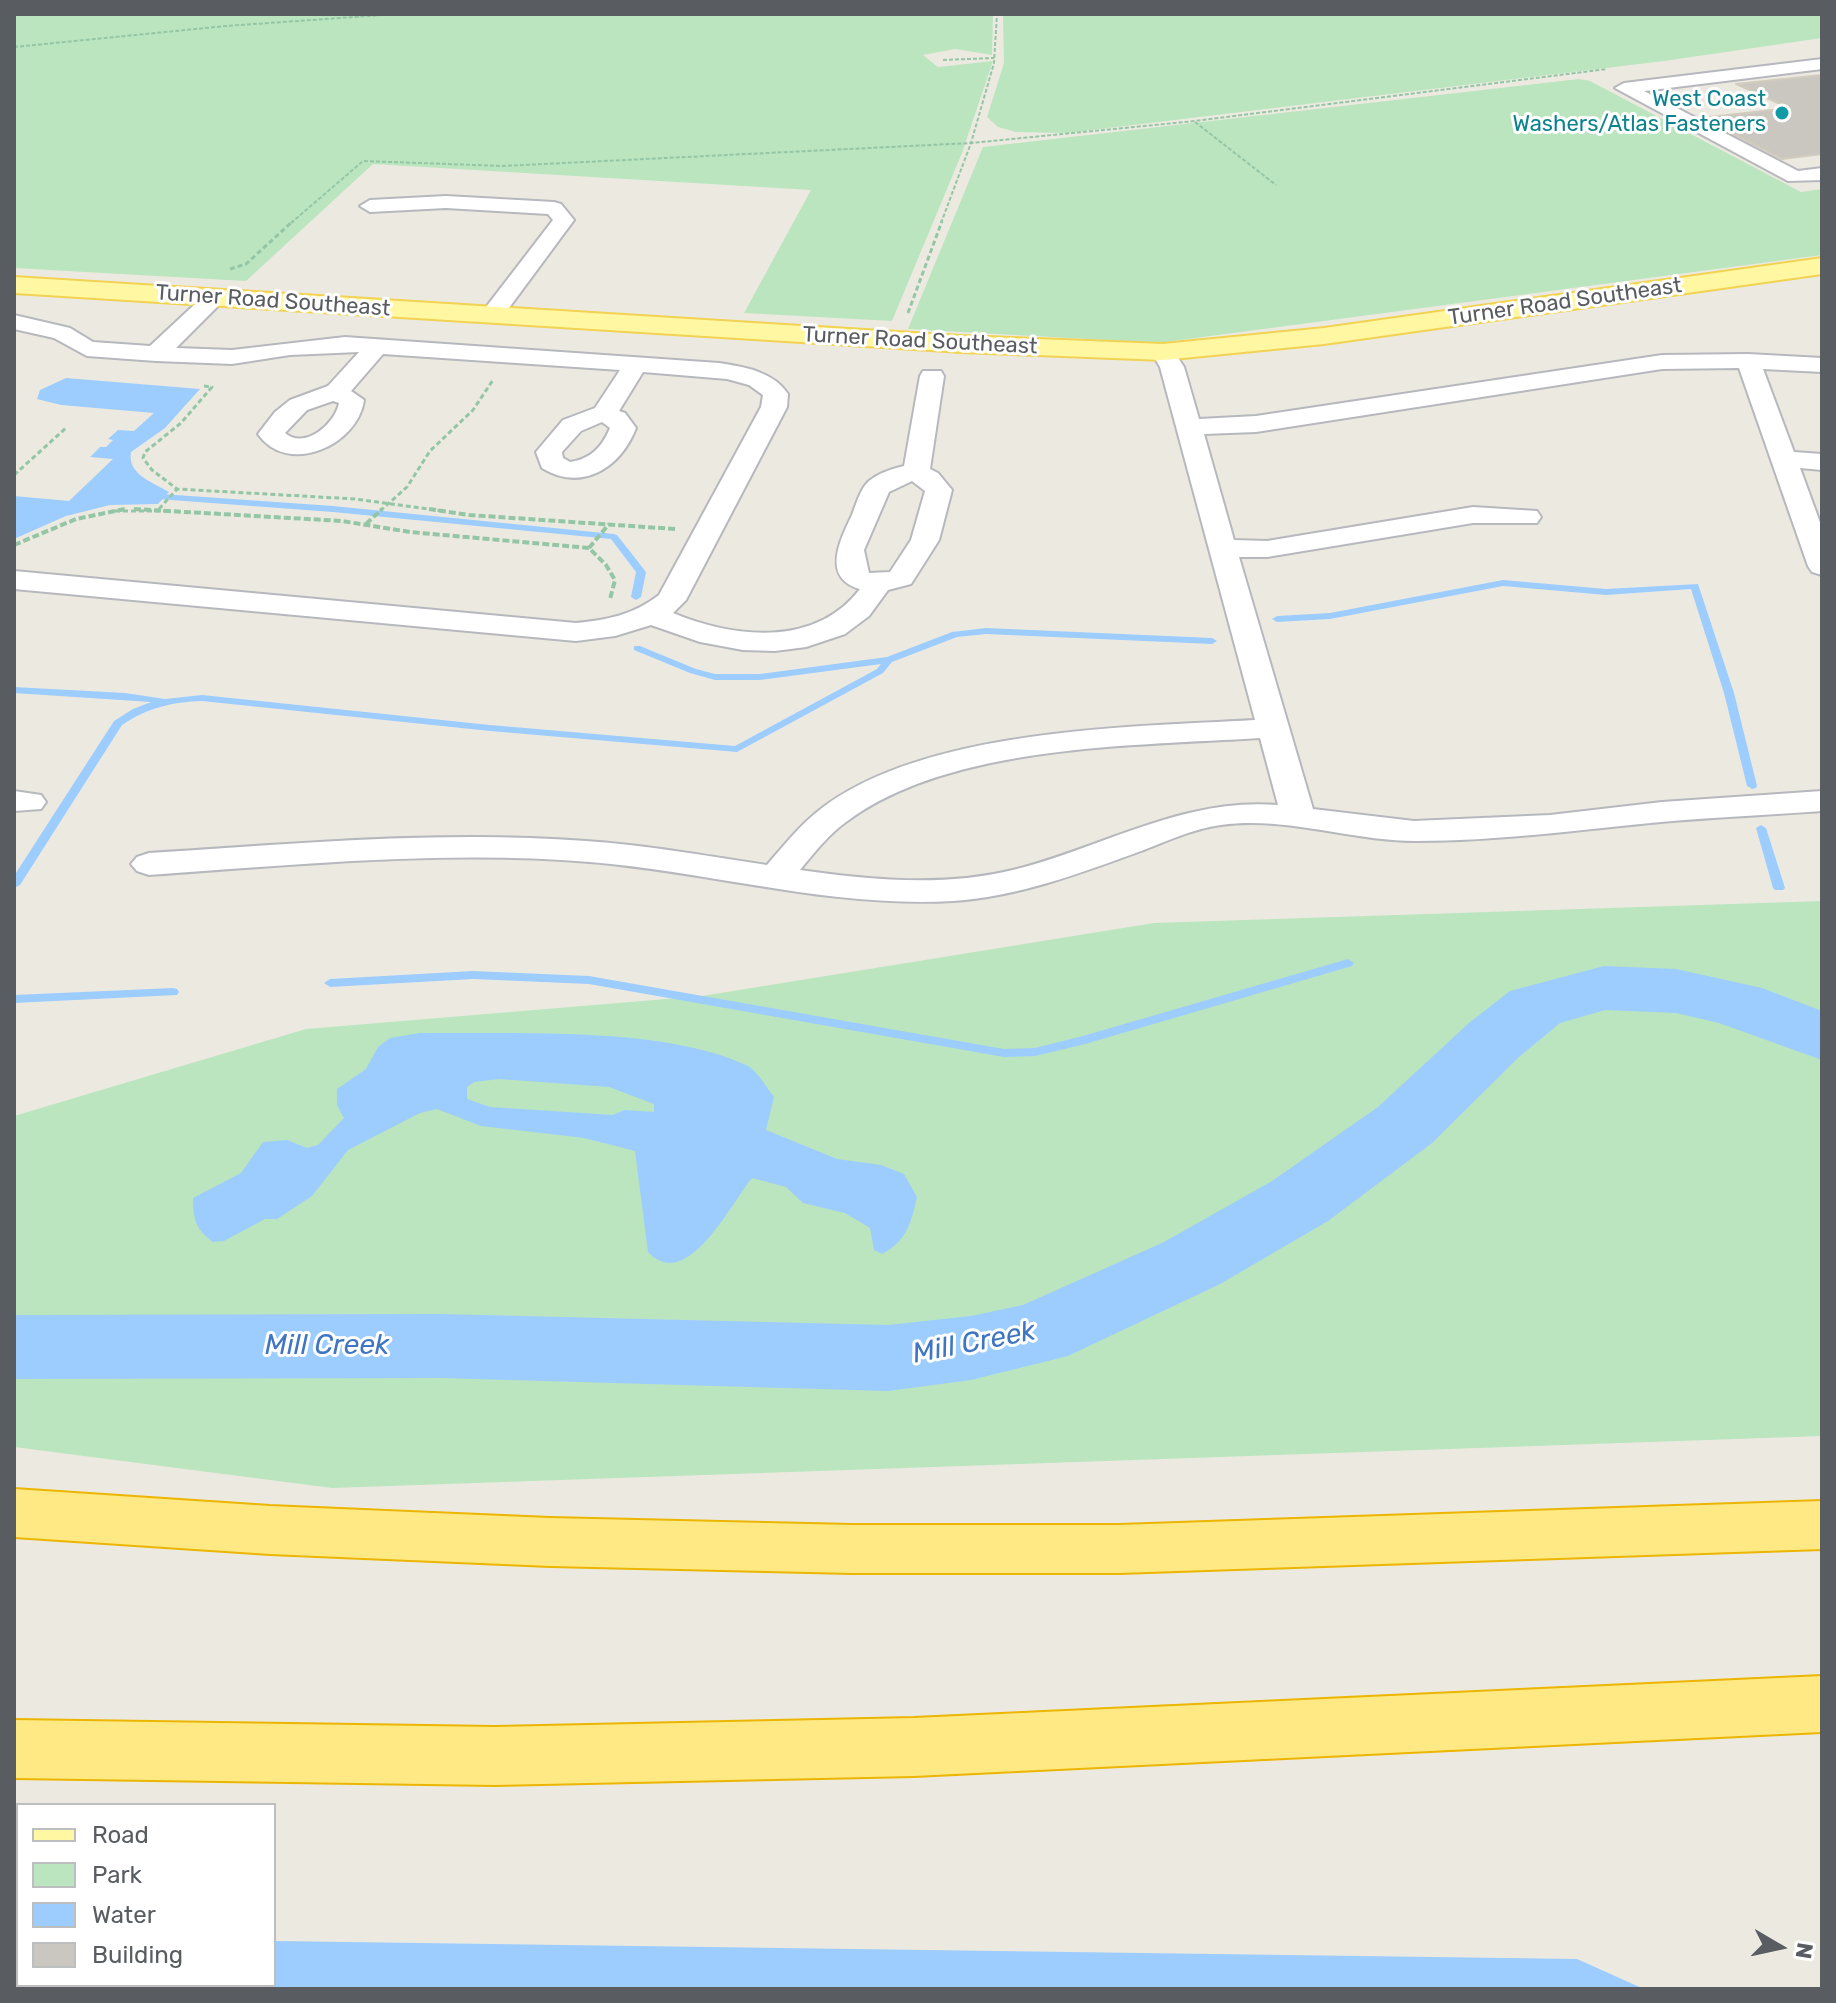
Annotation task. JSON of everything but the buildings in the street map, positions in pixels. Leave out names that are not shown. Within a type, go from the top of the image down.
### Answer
[{"type":"highway","points":[[14,1513],[270,1530],[550,1542],[852,1549],[1119,1549],[1822,1525]]},
{"type":"highway","points":[[14,1749],[495,1756],[883,1747],[1822,1704]]},
{"type":"main road","name":"Turner Road Southeast","points":[[14,285],[1046,349],[1163,352],[1324,336],[1822,266]]},
{"type":"street","points":[[1822,64],[1624,88],[1795,177],[1822,174]]},
{"type":"street","points":[[370,206],[446,202],[554,208],[564,220],[492,315]]},
{"type":"street","points":[[156,354],[216,297]]},
{"type":"street","points":[[14,322],[62,333],[87,349],[208,358],[316,345],[377,346],[743,374],[766,383],[776,394],[774,407],[671,600],[653,615],[617,627],[576,632],[14,580]]},
{"type":"street","points":[[336,393],[352,400],[353,412],[344,425],[327,439],[281,456],[271,434],[278,423],[308,399],[336,393],[377,346]]},
{"type":"street","points":[[1163,352],[1172,367],[1298,817]]},
{"type":"street","points":[[1188,427],[1256,424],[1662,362],[1748,361],[1822,365]]},
{"type":"street","points":[[1748,361],[1822,566]]},
{"type":"street","points":[[604,414],[616,418],[623,428],[617,444],[603,462],[561,479],[549,452],[560,436],[578,421],[604,414],[636,364]]},
{"type":"street","points":[[916,472],[932,376]]},
{"type":"street","points":[[1783,459],[1822,462]]},
{"type":"street","points":[[916,472],[929,479],[939,490],[934,516],[911,566],[901,578],[878,584],[863,582],[853,575],[850,550],[877,488],[896,476],[916,472]]},
{"type":"street","points":[[1223,548],[1267,549],[1473,515],[1527,517]]},
{"type":"street","points":[[653,615],[680,628],[738,642],[779,641],[821,635],[853,618],[878,584]]},
{"type":"street","points":[[776,877],[806,840],[842,809],[918,773],[971,758],[1031,747],[1273,728]]},
{"type":"street","points":[[149,864],[454,846],[587,851],[697,863],[857,889],[955,890],[1062,868],[1175,826],[1219,815],[1298,817],[1369,828],[1414,831],[1550,825],[1662,812],[1822,801]]},
{"type":"path","points":[[14,47],[226,26],[397,14]]},
{"type":"path","points":[[943,60],[994,58]]},
{"type":"path","points":[[897,340],[971,143],[1195,121],[1613,68]]},
{"type":"path","points":[[1195,121],[1276,185]]},
{"type":"path","points":[[365,525],[407,487],[430,451],[473,410],[511,355]]},
{"type":"path","points":[[197,384],[212,387],[181,423],[145,452],[143,458],[152,470],[177,489],[321,496],[469,515],[708,531]]},
{"type":"path","points":[[14,475],[67,427]]},
{"type":"path","points":[[158,509],[177,489]]},
{"type":"path","points":[[14,545],[76,519],[127,509],[158,509],[365,525],[589,548],[606,565],[615,580],[615,588],[609,596],[617,627]]},
{"type":"path","points":[[589,548],[609,524]]},
{"type":"green space","points":[[14,14],[993,14],[992,55],[955,49],[923,55],[938,67],[993,61],[962,153],[892,321],[744,313],[811,190],[373,164],[246,281],[14,268]]},
{"type":"green space","points":[[1003,14],[1822,14],[1822,38],[1664,61],[1067,133],[1016,132],[998,127],[987,117],[1004,63]]},
{"type":"green space","points":[[1579,79],[1590,81],[1801,192],[1822,189],[1822,255],[1158,343],[908,329],[983,147]]},
{"type":"green space","points":[[1822,901],[1822,1436],[332,1488],[14,1447],[14,1116],[306,1029],[702,996],[1154,923]]},
{"type":"water","points":[[66,378],[200,389],[165,428],[131,452],[137,472],[169,492],[158,504],[110,505],[66,516],[14,539],[14,496],[69,501],[113,459],[90,457],[100,447],[106,447],[113,440],[108,439],[118,430],[134,431],[154,413],[61,405],[37,399],[40,390]]},
{"type":"water","points":[[420,1033],[542,1033],[631,1038],[712,1052],[750,1067],[774,1097],[766,1130],[837,1159],[881,1165],[904,1174],[917,1197],[910,1223],[897,1243],[882,1254],[874,1250],[870,1228],[845,1213],[803,1203],[786,1187],[752,1178],[707,1240],[693,1254],[678,1262],[663,1262],[648,1252],[635,1151],[584,1138],[481,1126],[437,1109],[420,1113],[348,1150],[312,1196],[277,1219],[265,1219],[224,1241],[213,1242],[207,1238],[197,1223],[193,1198],[241,1173],[263,1142],[287,1140],[307,1148],[318,1145],[344,1118],[337,1105],[337,1089],[366,1069],[378,1047],[390,1038]],"holes":[[[499,1079],[609,1087],[654,1104],[654,1112],[624,1110],[613,1115],[490,1107],[467,1099],[467,1087],[474,1082]]]},
{"type":"water","points":[[14,1937],[16,1987],[276,1987],[276,1941],[1577,1959],[1644,1989],[14,1989]]},
{"type":"waterway","points":[[147,496],[333,509],[614,537],[641,572],[636,597]]},
{"type":"waterway","points":[[1277,619],[1330,616],[1503,583],[1606,592],[1695,586],[1729,693],[1752,786]]},
{"type":"waterway","points":[[889,660],[955,634],[986,631],[1212,641]]},
{"type":"waterway","points":[[637,648],[715,677],[760,677],[889,660]]},
{"type":"waterway","points":[[14,885],[118,723],[157,704],[202,698],[490,728],[737,749],[880,671],[889,660]]},
{"type":"waterway","points":[[14,690],[162,701]]},
{"type":"waterway","points":[[1761,828],[1779,888]]},
{"type":"waterway","points":[[330,983],[473,975],[589,980],[1004,1053],[1035,1052],[1085,1040],[1348,963]]},
{"type":"waterway","name":"Mill Creek","points":[[14,1347],[441,1346],[888,1358],[971,1348],[1039,1333],[1192,1263],[1300,1201],[1405,1125],[1494,1040],[1535,1007],[1604,988],[1676,991],[1737,1004],[1822,1037]]},
{"type":"waterway","points":[[14,999],[173,992]]},
{"type":"place","name":"West Coast Washers/Atlas Fasteners","points":[[1782,113]]}]
